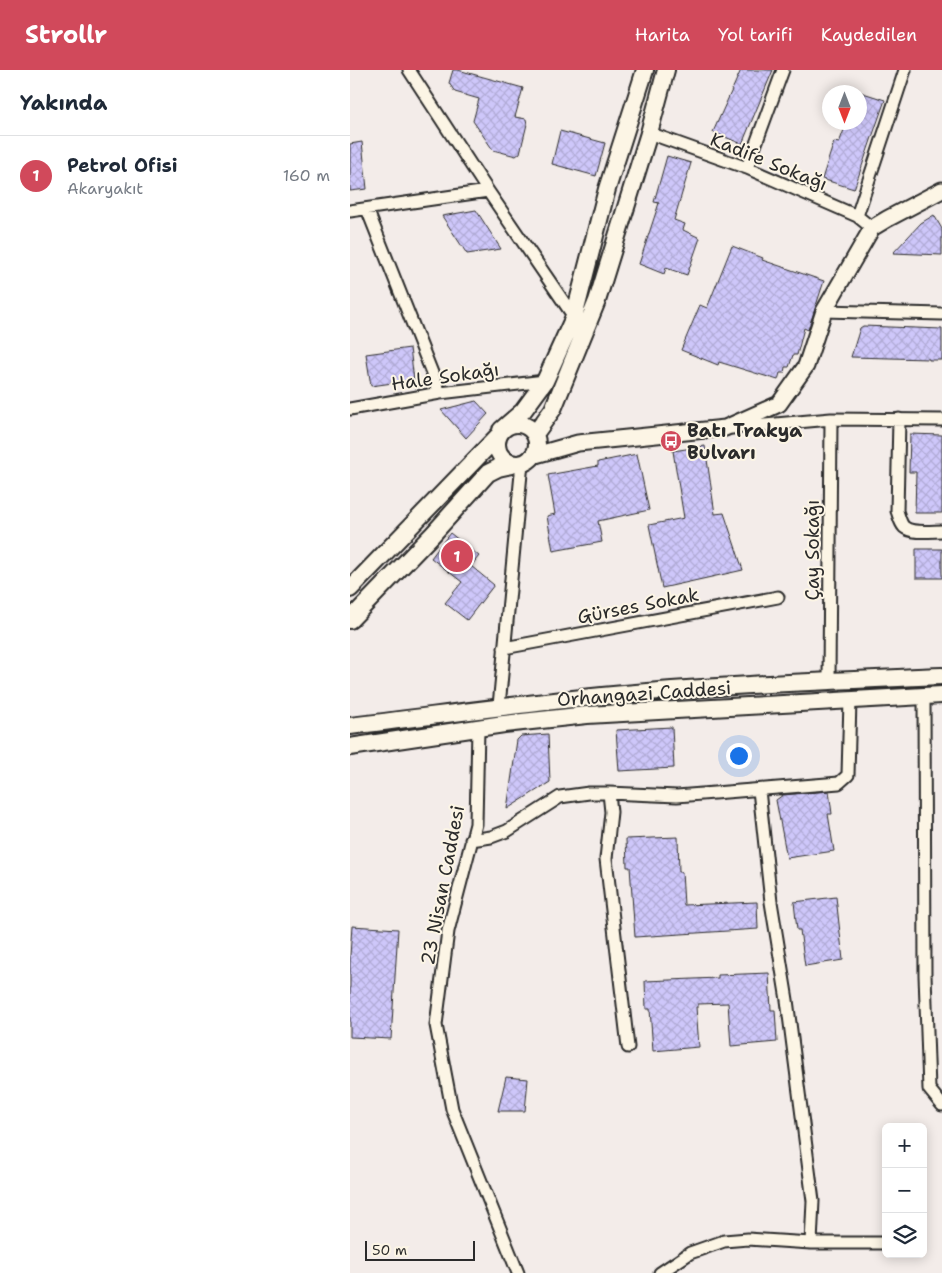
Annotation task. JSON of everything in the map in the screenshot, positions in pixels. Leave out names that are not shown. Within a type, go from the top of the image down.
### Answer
[{"type":"main road","points":[[350,589],[523,411],[545,381],[574,317],[607,189],[645,70]]},
{"type":"main road","points":[[536,437],[553,409],[597,301],[649,133],[666,70]]},
{"type":"main road","points":[[350,620],[433,534],[488,473],[523,461],[537,446],[536,437],[531,429],[519,424],[512,424],[500,433],[497,449],[504,459],[523,461]]},
{"type":"main road","name":"Orhangazi Caddesi","points":[[350,726],[499,706],[604,696],[713,687],[942,676]]},
{"type":"main road","name":"Orhangazi Caddesi","points":[[350,747],[478,728],[596,715],[942,695]]},
{"type":"street","points":[[409,70],[488,191],[574,317]]},
{"type":"street","points":[[747,168],[783,70]]},
{"type":"street","points":[[857,216],[905,70]]},
{"type":"street","name":"Kadife Sokağı","points":[[649,133],[747,168],[857,216],[872,228]]},
{"type":"street","points":[[725,428],[779,404],[806,366],[824,311],[872,228],[887,218],[942,190]]},
{"type":"street","points":[[350,211],[488,191]]},
{"type":"street","points":[[367,209],[440,392]]},
{"type":"street","points":[[824,311],[942,314]]},
{"type":"street","name":"Hale Sokağı","points":[[350,408],[440,392],[545,381]]},
{"type":"street","points":[[499,706],[523,461],[578,443],[725,428],[831,418],[942,420]]},
{"type":"street","name":"Çay Sokağı","points":[[828,681],[831,418]]},
{"type":"street","points":[[899,420],[897,511],[901,523],[906,528],[913,530],[942,531]]},
{"type":"street","points":[[536,437],[578,443]]},
{"type":"street","name":"Gürses Sokak","points":[[504,648],[778,597]]},
{"type":"street","points":[[924,696],[925,975],[929,1089],[942,1105]]},
{"type":"street","points":[[471,840],[491,837],[507,831],[560,797],[589,793],[677,796],[839,783],[848,774],[850,700]]},
{"type":"street","name":"23 Nisan Caddesi","points":[[478,728],[476,824],[448,931],[436,1025],[452,1109],[518,1273]]},
{"type":"street","points":[[759,790],[770,902],[787,1000],[813,1201],[811,1243]]},
{"type":"street","points":[[609,793],[611,812],[606,859],[628,1047]]},
{"type":"street","points":[[660,1273],[690,1253],[724,1241],[748,1239],[811,1243],[882,1243]]},
{"type":"building","points":[[453,70],[523,88],[515,117],[526,119],[527,124],[520,153],[516,156],[493,150],[473,121],[479,99],[455,92],[449,83]]},
{"type":"building","points":[[741,70],[773,70],[742,144],[713,132]]},
{"type":"building","points":[[867,94],[885,100],[854,189],[822,179],[834,142],[839,143],[844,130],[867,130]]},
{"type":"building","points":[[560,131],[605,143],[596,176],[552,164]]},
{"type":"building","points":[[362,142],[367,189],[350,191],[350,144]]},
{"type":"building","points":[[667,156],[691,163],[674,220],[685,224],[683,230],[700,238],[687,275],[666,268],[664,274],[639,264],[659,203],[654,202]]},
{"type":"building","points":[[476,210],[501,249],[467,254],[442,216]]},
{"type":"building","points":[[934,215],[942,229],[942,255],[893,253],[921,223]]},
{"type":"building","points":[[732,246],[763,258],[762,260],[824,281],[808,330],[804,328],[797,355],[793,355],[789,367],[785,367],[784,373],[780,373],[778,380],[719,362],[718,365],[681,350],[700,305],[707,308]]},
{"type":"building","points":[[863,326],[942,329],[942,360],[851,357],[860,328]]},
{"type":"building","points":[[410,348],[414,380],[371,386],[366,354]]},
{"type":"building","points":[[476,401],[488,414],[466,438],[441,410]]},
{"type":"building","points":[[910,434],[942,435],[942,513],[915,513],[916,472],[909,472]]},
{"type":"building","points":[[705,446],[715,514],[724,513],[743,570],[662,588],[649,525],[684,518],[673,451]]},
{"type":"building","points":[[637,454],[649,510],[598,521],[602,542],[553,551],[547,516],[555,514],[548,475],[598,466],[598,462]]},
{"type":"building","points":[[450,533],[479,556],[471,566],[494,585],[467,620],[445,603],[462,582],[431,558]]},
{"type":"building","points":[[916,549],[942,549],[942,578],[916,578]]},
{"type":"building","points":[[672,727],[674,768],[619,771],[616,730]]},
{"type":"building","points":[[548,734],[550,782],[507,809],[517,740],[521,736]]},
{"type":"building","points":[[829,791],[832,814],[828,814],[834,851],[787,858],[776,800],[783,795]]},
{"type":"building","points":[[678,837],[679,872],[682,872],[684,905],[757,902],[758,929],[635,937],[630,867],[627,867],[626,839]]},
{"type":"building","points":[[836,897],[843,960],[805,966],[800,930],[797,930],[794,902]]},
{"type":"building","points":[[352,926],[398,929],[391,1039],[350,1037]]},
{"type":"building","points":[[769,973],[771,1010],[775,1010],[777,1042],[731,1046],[728,1003],[698,1004],[698,1007],[696,1007],[699,1047],[653,1051],[650,1009],[646,1009],[645,981],[718,978],[718,975]]},
{"type":"building","points":[[506,1077],[528,1079],[525,1111],[498,1111]]},
{"type":"place","name":"Batı Trakya Bulvarı","points":[[671,441]]},
{"type":"place","name":"Petrol Ofisi","points":[[457,556]]}]
